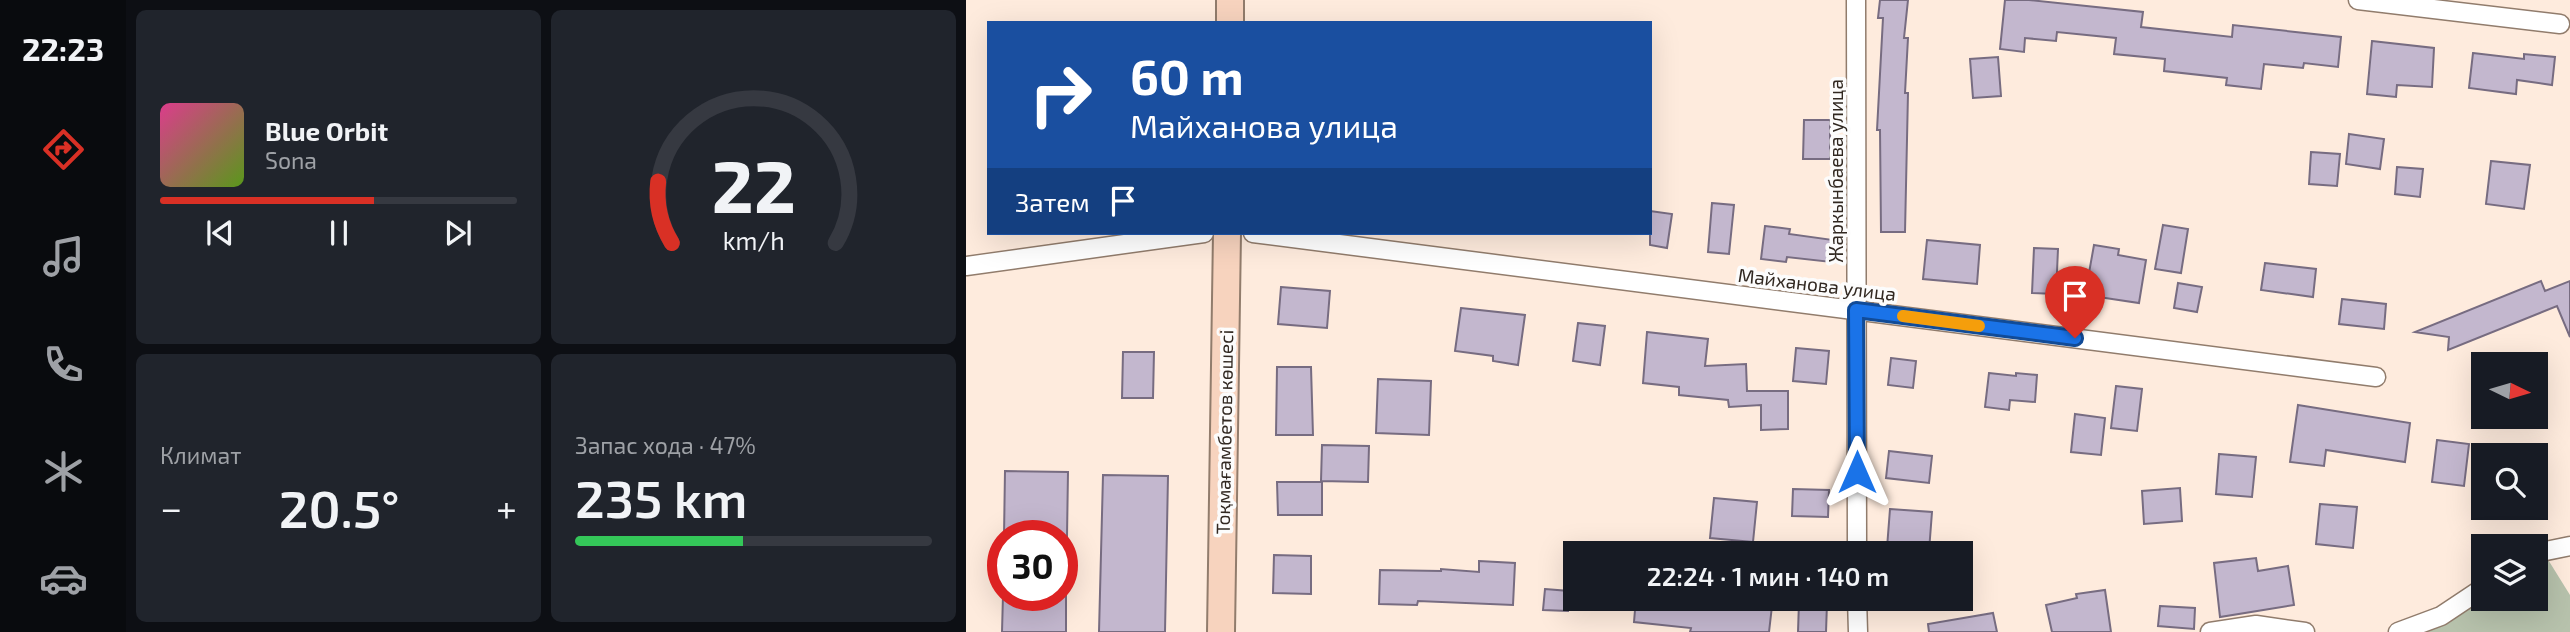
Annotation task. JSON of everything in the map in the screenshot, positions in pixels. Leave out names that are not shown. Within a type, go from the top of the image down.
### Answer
[{"type":"street","points":[[1230,0],[1230,21]]},
{"type":"street","name":"Жаркынбаева улица","points":[[1856,0],[1857,541]]},
{"type":"street","points":[[2358,0],[2560,24]]},
{"type":"street","points":[[966,266],[1190,235]]},
{"type":"street","name":"Тоқмағамбетов көшесі","points":[[1221,632],[1227,235]]},
{"type":"street","name":"Майханова улица","points":[[1269,235],[2376,377]]},
{"type":"street","points":[[2548,551],[2570,546]]},
{"type":"street","points":[[2398,632],[2441,616],[2471,596]]},
{"type":"street","points":[[1857,611],[1857,632]]},
{"type":"street","points":[[2210,632],[2256,625],[2305,632]]},
{"type":"green space","points":[[2548,560],[2570,595],[2570,632],[2428,632],[2471,605],[2471,611],[2548,611]]},
{"type":"building","points":[[1880,0],[1908,0],[1904,38],[1908,38],[1905,93],[1908,93],[1905,232],[1881,232],[1880,130],[1877,130],[1883,18],[1878,18]]},
{"type":"building","points":[[2005,0],[2143,12],[2141,27],[2232,37],[2233,25],[2341,37],[2338,67],[2304,63],[2303,68],[2264,64],[2261,89],[2226,85],[2227,78],[2164,71],[2165,59],[2114,54],[2116,38],[2057,32],[2056,41],[2025,38],[2024,52],[2000,49]]},
{"type":"building","points":[[2372,41],[2434,48],[2432,87],[2397,85],[2396,97],[2367,94]]},
{"type":"building","points":[[2473,53],[2524,59],[2524,54],[2555,57],[2552,85],[2517,80],[2516,94],[2469,88]]},
{"type":"building","points":[[1998,57],[2001,96],[1973,98],[1970,59]]},
{"type":"building","points":[[1804,120],[1830,120],[1830,159],[1803,159]]},
{"type":"building","points":[[2349,134],[2384,139],[2380,169],[2346,164]]},
{"type":"building","points":[[2311,152],[2340,154],[2337,186],[2309,184]]},
{"type":"building","points":[[2491,161],[2530,165],[2524,209],[2486,204]]},
{"type":"building","points":[[2397,167],[2423,169],[2420,197],[2395,194]]},
{"type":"building","points":[[1712,203],[1734,205],[1729,254],[1708,252]]},
{"type":"building","points":[[1652,211],[1672,214],[1667,248],[1650,245]]},
{"type":"building","points":[[2163,225],[2188,229],[2181,273],[2155,269]]},
{"type":"building","points":[[1765,226],[1790,229],[1789,234],[1833,240],[1831,262],[1787,257],[1786,262],[1761,259]]},
{"type":"building","points":[[1927,240],[1980,245],[1977,284],[1923,279]]},
{"type":"building","points":[[2094,245],[2119,249],[2118,255],[2146,260],[2139,303],[2085,295]]},
{"type":"building","points":[[2034,248],[2058,249],[2056,294],[2032,293]]},
{"type":"building","points":[[2265,263],[2316,269],[2313,297],[2261,290]]},
{"type":"building","points":[[2541,281],[2545,291],[2570,281],[2570,337],[2557,306],[2448,350],[2449,337],[2415,332]]},
{"type":"building","points":[[2178,283],[2202,287],[2197,312],[2174,308]]},
{"type":"building","points":[[1281,287],[1330,291],[1327,328],[1278,324]]},
{"type":"building","points":[[2342,299],[2386,304],[2384,329],[2339,324]]},
{"type":"building","points":[[1461,308],[1525,315],[1518,365],[1493,361],[1493,356],[1455,351]]},
{"type":"building","points":[[1578,323],[1605,326],[1600,365],[1573,361]]},
{"type":"building","points":[[1647,332],[1708,339],[1705,366],[1746,364],[1747,391],[1788,391],[1788,429],[1761,430],[1761,405],[1729,407],[1728,400],[1679,395],[1679,387],[1643,383]]},
{"type":"building","points":[[1796,348],[1829,351],[1826,384],[1793,381]]},
{"type":"building","points":[[1123,352],[1154,352],[1153,398],[1122,398]]},
{"type":"building","points":[[1891,358],[1916,361],[1913,388],[1888,385]]},
{"type":"building","points":[[1277,367],[1311,367],[1313,435],[1276,435]]},
{"type":"building","points":[[1989,373],[2037,375],[2035,402],[2010,400],[2009,410],[1985,407]]},
{"type":"building","points":[[1378,379],[1431,381],[1429,435],[1376,433]]},
{"type":"building","points":[[2116,386],[2142,389],[2137,431],[2111,428]]},
{"type":"building","points":[[2298,405],[2410,423],[2405,462],[2326,450],[2324,466],[2290,462]]},
{"type":"building","points":[[2075,414],[2105,418],[2101,455],[2071,452]]},
{"type":"building","points":[[2437,440],[2469,444],[2464,486],[2432,482]]},
{"type":"building","points":[[1322,445],[1369,446],[1368,482],[1321,481]]},
{"type":"building","points":[[1889,451],[1932,456],[1929,483],[1886,478]]},
{"type":"building","points":[[2219,454],[2256,457],[2252,497],[2216,494]]},
{"type":"building","points":[[1005,471],[1068,472],[1067,520],[1004,520]]},
{"type":"building","points":[[1103,475],[1168,476],[1165,632],[1099,632]]},
{"type":"building","points":[[1277,482],[1322,482],[1322,515],[1278,515]]},
{"type":"building","points":[[2180,488],[2182,521],[2144,524],[2142,491]]},
{"type":"building","points":[[1793,489],[1829,490],[1828,517],[1792,516]]},
{"type":"building","points":[[1714,498],[1757,502],[1753,541],[1710,538]]},
{"type":"building","points":[[2320,504],[2357,507],[2353,548],[2316,544]]},
{"type":"building","points":[[1890,509],[1932,512],[1930,541],[1888,541]]},
{"type":"building","points":[[1274,555],[1311,556],[1311,594],[1273,593]]},
{"type":"building","points":[[2256,558],[2258,571],[2288,566],[2294,605],[2220,617],[2214,563]]},
{"type":"building","points":[[1479,561],[1515,563],[1513,605],[1418,601],[1417,605],[1379,604],[1380,570],[1441,569],[1479,572]]},
{"type":"building","points":[[1545,589],[1563,590],[1563,611],[1543,610]]},
{"type":"building","points":[[2105,590],[2111,632],[2052,632],[2046,605],[2077,598],[2076,594]]},
{"type":"building","points":[[2160,606],[2195,608],[2194,629],[2158,626]]},
{"type":"building","points":[[1003,611],[1066,611],[1066,632],[1002,632]]},
{"type":"building","points":[[1635,611],[1771,611],[1769,632],[1690,632],[1691,628],[1634,622]]},
{"type":"building","points":[[1799,611],[1827,611],[1826,632],[1798,632]]},
{"type":"building","points":[[1993,613],[1997,632],[1929,632],[1928,624]]},
{"type":"slow traffic","points":[[1903,316],[1979,326]]},
{"type":"route","points":[[1857,472],[1856,310],[2075,338]]}]
